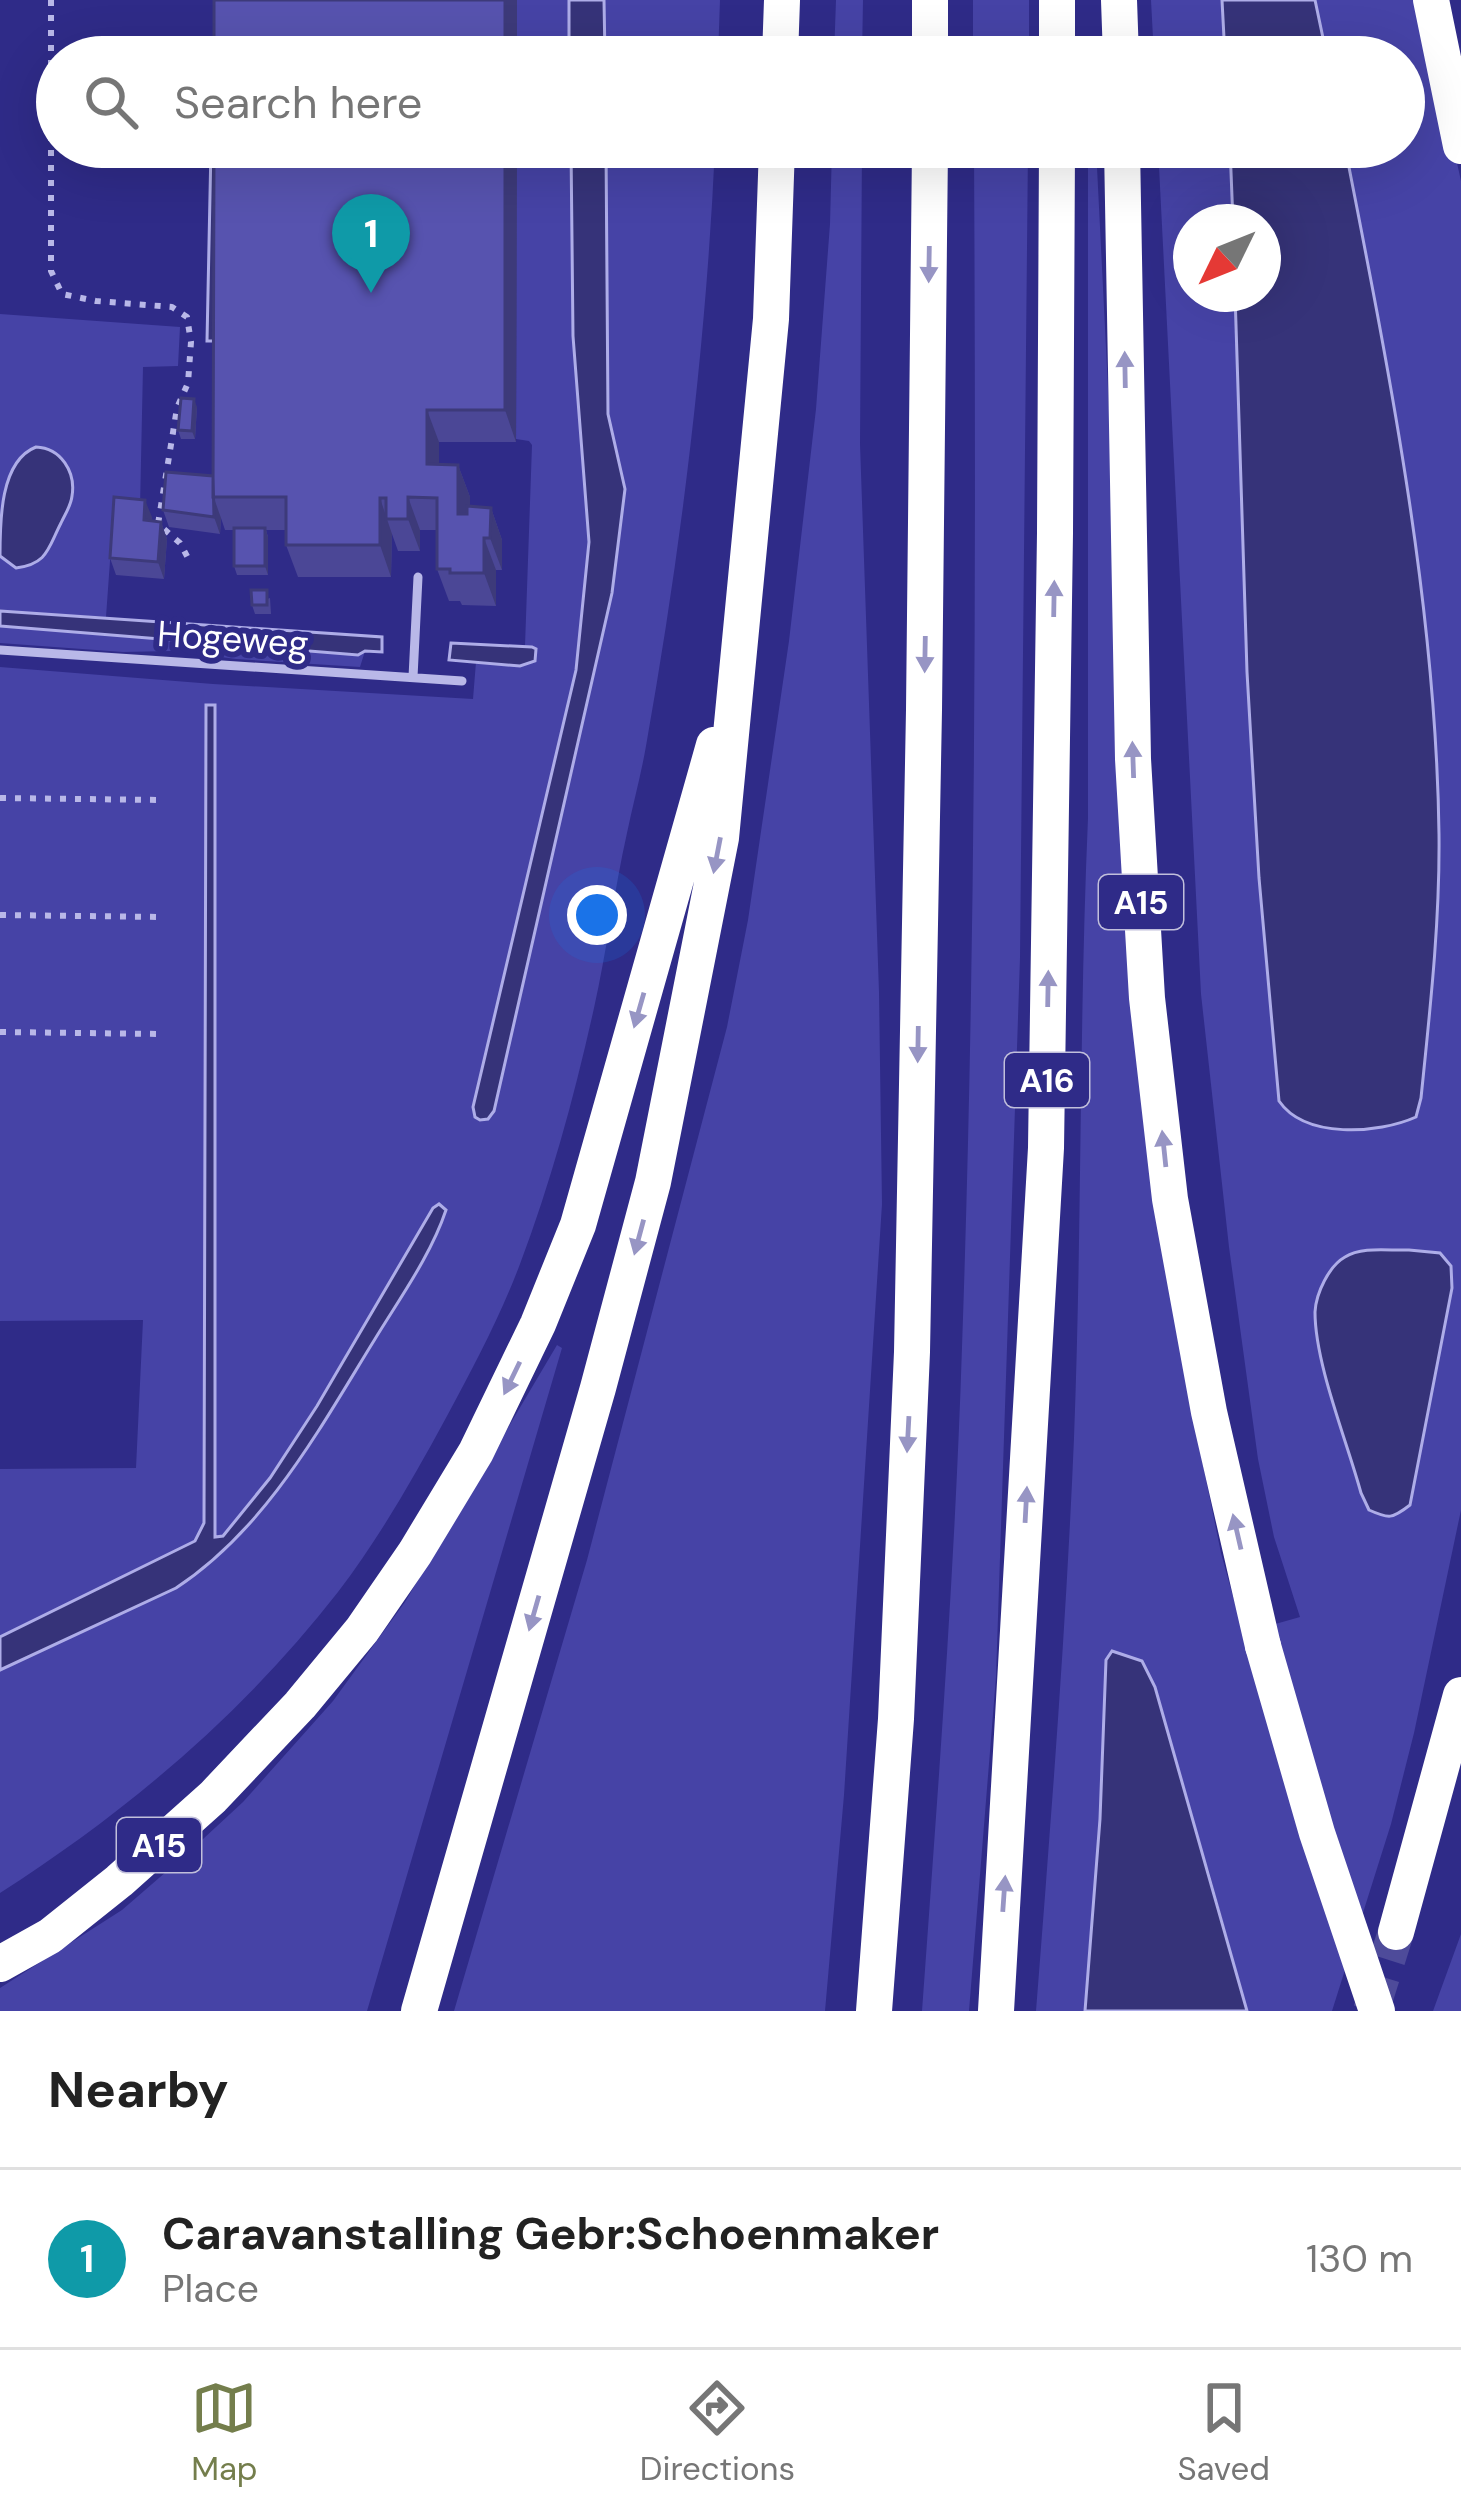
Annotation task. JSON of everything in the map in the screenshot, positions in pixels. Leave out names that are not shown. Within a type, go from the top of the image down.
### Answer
[{"type":"highway","points":[[781,36],[782,0]]},
{"type":"highway","points":[[930,0],[930,36]]},
{"type":"highway","points":[[1057,36],[1058,0]]},
{"type":"highway","points":[[1119,0],[1120,36]]},
{"type":"highway","points":[[1431,0],[1461,146]]},
{"type":"highway","name":"A15","points":[[419,2011],[653,1182],[721,838],[771,319],[776,168]]},
{"type":"highway","points":[[874,2011],[896,1719],[912,1352],[930,168]]},
{"type":"highway","name":"A16","points":[[996,2011],[1046,1148],[1057,168]]},
{"type":"highway","name":"A15","points":[[1122,168],[1133,759],[1147,998],[1170,1198],[1210,1412],[1263,1646],[1317,1833],[1377,2011]]},
{"type":"highway","name":"A15","points":[[0,1964],[50,1936],[119,1880],[212,1797],[301,1706],[415,1553],[476,1451],[538,1324],[578,1225],[739,655]]},
{"type":"highway","points":[[1396,1932],[1461,1695]]},
{"type":"lane","points":[[413,677],[418,577]]},
{"type":"lane","name":"Hogeweg","points":[[0,650],[462,681]]},
{"type":"path","points":[[51,0],[51,36]]},
{"type":"path","points":[[51,168],[51,271],[62,294],[96,302],[172,308],[187,316],[191,342],[188,383],[178,408],[158,524],[180,543],[188,558]]},
{"type":"path","points":[[0,798],[161,800]]},
{"type":"path","points":[[0,915],[162,917]]},
{"type":"path","points":[[0,1032],[161,1034]]},
{"type":"shaded area","points":[[517,0],[569,0],[569,36],[517,36]]},
{"type":"shaded area","points":[[569,0],[604,0],[605,36],[569,36]]},
{"type":"shaded area","points":[[604,0],[720,0],[719,36],[605,36]]},
{"type":"shaded area","points":[[836,0],[863,0],[862,36],[835,36]]},
{"type":"shaded area","points":[[973,0],[1029,0],[1029,36],[973,36]]},
{"type":"shaded area","points":[[1151,0],[1222,0],[1224,36],[1153,36]]},
{"type":"shaded area","points":[[1222,0],[1315,0],[1323,36],[1224,36]]},
{"type":"shaded area","points":[[1315,0],[1421,0],[1461,181],[1461,1510],[1391,1824],[1332,2011],[1247,2011],[1209,1871],[1112,1651],[1106,1660],[1085,2011],[1036,2011],[1077,1360],[1088,818],[1088,168],[1097,168],[1121,649],[1192,1411],[1243,1633],[1300,1617],[1274,1537],[1258,1459],[1201,994],[1159,168],[1231,168],[1232,204],[1173,204],[1173,312],[1236,312],[1259,878],[1421,1098],[1434,966],[1439,834],[1429,661],[1407,489],[1349,168],[1425,168],[1425,36],[1323,36]],"holes":[[[1357,1251],[1440,1253],[1369,1510],[1348,1446]]]},
{"type":"shaded area","points":[[211,168],[217,168],[216,341],[207,341]]},
{"type":"shaded area","points":[[517,168],[571,168],[573,336],[589,542],[576,670],[473,1108],[479,1120],[493,1115],[612,593],[625,489],[608,414],[606,168],[714,168],[681,523],[644,757],[570,1105],[512,1284],[477,1360],[396,1506],[302,1636],[182,1757],[94,1828],[0,1893],[0,1670],[176,1588],[236,1538],[286,1478],[409,1286],[427,1249],[437,1204],[270,1478],[223,1536],[215,1538],[206,706],[204,1523],[195,1541],[0,1637],[0,1469],[136,1468],[143,1320],[0,1321],[0,667],[473,699],[476,662],[449,660],[451,643],[525,646],[532,445],[516,439]]},
{"type":"shaded area","points":[[571,168],[606,168],[608,414],[625,489],[612,593],[494,1111],[480,1120],[473,1107],[576,670],[589,542],[573,336]]},
{"type":"shaded area","points":[[831,168],[862,168],[860,444],[882,1204],[844,1795],[825,2011],[454,2011],[587,1560],[727,1027],[748,920],[789,641],[816,409]]},
{"type":"shaded area","points":[[974,168],[1028,168],[1020,958],[996,1677],[969,2011],[922,2011],[955,1513],[967,1197]]},
{"type":"shaded area","points":[[1231,168],[1349,168],[1420,575],[1436,748],[1439,834],[1434,966],[1421,1098],[1416,1117],[1400,1123],[1363,1129],[1324,1127],[1306,1122],[1279,1101],[1247,672],[1236,312],[1281,312],[1281,204],[1232,204]]},
{"type":"shaded area","points":[[0,314],[180,327],[178,366],[143,367],[140,508],[114,505],[106,617],[0,611]]},
{"type":"shaded area","points":[[36,447],[53,452],[65,463],[72,478],[71,500],[46,553],[35,563],[16,568],[0,556],[4,494],[15,465]]},
{"type":"shaded area","points":[[0,611],[382,637],[382,652],[358,655],[0,626]]},
{"type":"shaded area","points":[[0,626],[172,639],[171,651],[0,643]]},
{"type":"shaded area","points":[[191,641],[365,651],[360,667],[191,653]]},
{"type":"shaded area","points":[[451,643],[532,647],[535,661],[520,666],[449,660]]},
{"type":"shaded area","points":[[206,705],[215,705],[215,1537],[223,1536],[270,1478],[433,1208],[439,1204],[446,1210],[414,1276],[312,1441],[237,1537],[176,1588],[0,1670],[0,1637],[195,1541],[204,1523]]},
{"type":"shaded area","points":[[1368,1250],[1440,1253],[1451,1266],[1452,1288],[1410,1505],[1386,1516],[1369,1510],[1361,1493],[1326,1378],[1315,1312],[1324,1281],[1345,1257]]},
{"type":"shaded area","points":[[557,1345],[562,1348],[367,2011],[0,2011],[0,1988],[122,1910],[243,1802],[333,1701],[405,1602]]},
{"type":"shaded area","points":[[1112,1651],[1142,1661],[1155,1687],[1247,2011],[1085,2011],[1106,1660]]},
{"type":"shaded area","points":[[1461,1934],[1461,2011],[1433,2011]]},
{"type":"building","points":[[214,0],[505,0],[505,36],[214,36]]},
{"type":"building","points":[[214,168],[505,168],[505,410],[427,410],[427,464],[458,465],[458,514],[467,514],[467,506],[491,508],[490,538],[484,538],[484,573],[437,569],[437,498],[408,497],[408,519],[386,519],[386,498],[380,498],[380,545],[286,545],[286,497],[213,497]]},
{"type":"building","points":[[181,398],[194,399],[192,431],[178,430]]},
{"type":"building","points":[[166,472],[213,476],[214,517],[163,510]]},
{"type":"building","points":[[114,497],[145,500],[144,520],[161,522],[158,562],[110,558]]},
{"type":"building","points":[[234,528],[265,528],[265,566],[234,566]]},
{"type":"building","points":[[251,590],[267,590],[267,605],[252,605]]},
{"type":"tunnel","points":[[1371,2011],[1396,1932]]},
{"type":"place","name":"Caravanstalling Gebr:Schoenmaker","points":[[371,293]]}]
